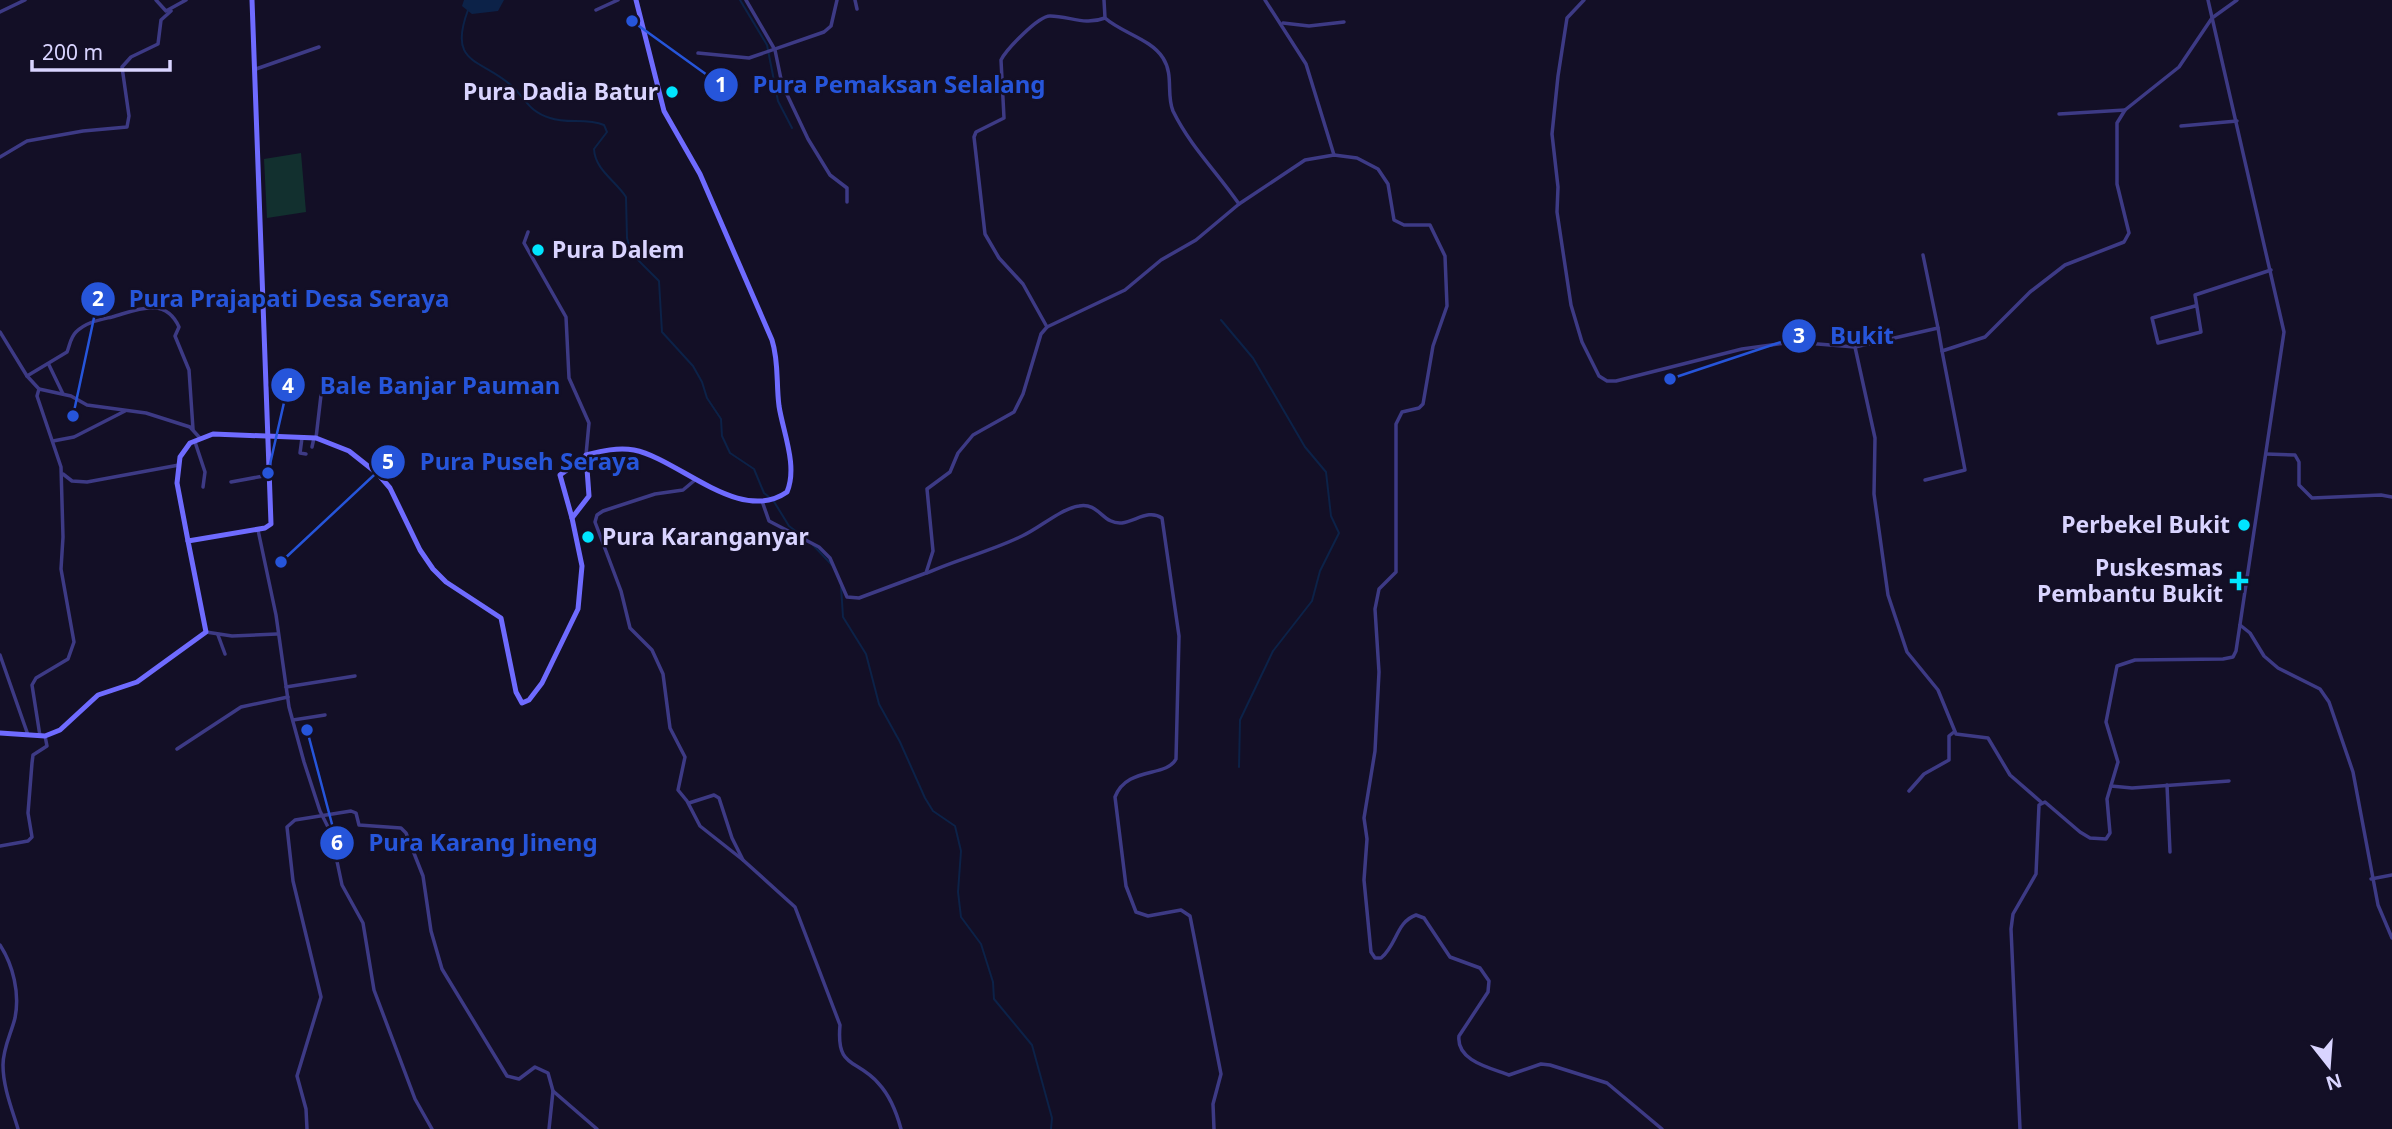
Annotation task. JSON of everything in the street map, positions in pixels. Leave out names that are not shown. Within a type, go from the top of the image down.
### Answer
[{"type":"street","points":[[0,12],[25,0]]},
{"type":"street","points":[[156,0],[162,9],[171,11]]},
{"type":"street","points":[[0,156],[27,141],[83,131],[127,127],[129,116],[122,67],[131,57],[158,44],[161,20],[186,0]]},
{"type":"street","points":[[188,541],[258,530],[271,524],[252,0]]},
{"type":"street","points":[[596,10],[618,0]]},
{"type":"street","points":[[206,632],[177,489],[180,457],[197,438],[269,434],[315,438],[370,467],[388,485],[420,550],[439,576],[501,618],[516,692],[522,703],[529,700],[542,683],[578,610],[582,566],[560,475],[586,455],[614,449],[632,450],[650,455],[695,480],[752,501],[784,495],[791,479],[779,405],[777,355],[700,174],[664,111],[636,0]]},
{"type":"street","points":[[746,0],[775,50],[785,92],[820,162],[847,188],[847,202]]},
{"type":"street","points":[[698,53],[749,58],[775,50],[827,30],[837,0]]},
{"type":"street","points":[[855,0],[857,9]]},
{"type":"street","points":[[1104,0],[1105,18]]},
{"type":"street","points":[[1265,0],[1306,64],[1334,155]]},
{"type":"street","points":[[1584,0],[1567,19],[1552,134],[1558,226],[1571,304],[1582,342],[1597,373],[1607,381],[1616,381],[1703,357],[1793,342],[1855,347],[1938,328]]},
{"type":"street","points":[[1909,791],[1924,774],[1949,760],[1949,736],[1954,732],[1988,738],[2010,775],[2080,832],[2102,840],[2110,833],[2106,810],[2117,755],[2107,734],[2106,722],[2117,666],[2135,660],[2230,658],[2236,652],[2284,332],[2272,270],[2208,0]]},
{"type":"street","points":[[1942,351],[1985,337],[2030,292],[2065,265],[2124,243],[2129,233],[2117,184],[2116,132],[2125,110],[2179,67],[2212,18],[2237,0]]},
{"type":"street","points":[[1047,327],[1023,284],[999,258],[985,234],[974,136],[976,132],[1004,118],[1002,57],[1038,21],[1049,16],[1082,23],[1105,18],[1164,59],[1171,79],[1170,100],[1175,113],[1193,146],[1239,204]]},
{"type":"street","points":[[1282,23],[1298,26],[1344,22]]},
{"type":"street","points":[[256,69],[319,47]]},
{"type":"street","points":[[2059,114],[2125,110]]},
{"type":"street","points":[[2181,126],[2237,121]]},
{"type":"street","points":[[926,573],[933,551],[927,489],[950,472],[958,453],[973,435],[1014,412],[1027,385],[1041,334],[1047,327],[1125,290],[1297,163],[1334,155],[1357,158],[1382,173],[1388,184],[1392,215],[1396,222],[1430,225],[1442,245],[1447,284],[1445,320],[1433,346],[1423,404],[1402,412],[1398,418],[1396,572],[1379,589],[1375,610],[1379,672],[1375,751],[1364,818],[1367,839],[1364,880],[1371,952],[1375,958],[1381,958],[1391,947],[1402,923],[1416,915],[1424,918],[1450,957],[1480,968],[1489,981],[1488,992],[1459,1036],[1461,1049],[1468,1058],[1509,1074],[1541,1064],[1607,1083],[1662,1129]]},
{"type":"street","points":[[528,232],[524,243],[566,317],[569,377],[589,424],[586,455],[589,496],[572,518]]},
{"type":"street","points":[[1923,255],[1965,470],[1925,480]]},
{"type":"street","points":[[2195,306],[2152,318],[2158,343],[2200,333],[2195,306],[2193,297],[2197,293],[2272,270]]},
{"type":"street","points":[[27,376],[67,352],[72,336],[88,324],[144,306],[165,310],[179,327],[176,336],[188,364],[192,387],[192,429],[197,438],[205,472],[203,487]]},
{"type":"street","points":[[0,332],[27,376],[39,389],[63,394],[82,404],[127,410],[192,429]]},
{"type":"street","points":[[1855,347],[1875,438],[1874,494],[1888,595],[1907,652],[1938,690],[1954,732]]},
{"type":"street","points":[[49,365],[63,394]]},
{"type":"street","points":[[0,846],[28,841],[33,837],[28,813],[33,755],[47,746],[32,685],[36,678],[68,659],[74,642],[61,569],[64,537],[61,473],[37,396],[39,389]]},
{"type":"street","points":[[312,447],[321,395]]},
{"type":"street","points":[[53,441],[74,437],[127,410]]},
{"type":"street","points":[[240,434],[240,444]]},
{"type":"street","points":[[302,436],[300,453],[306,454]]},
{"type":"street","points":[[2266,454],[2294,454],[2299,462],[2299,485],[2312,498],[2381,495],[2392,497]]},
{"type":"street","points":[[61,473],[72,481],[87,482],[178,466]]},
{"type":"street","points":[[232,482],[269,475]]},
{"type":"street","points":[[695,480],[683,490],[627,502],[603,511],[596,518],[630,628],[652,650],[663,674],[672,734],[685,757],[678,790],[689,803],[703,829],[796,907],[840,1025],[838,1036],[844,1055],[881,1086],[901,1129]]},
{"type":"street","points":[[762,501],[769,521],[819,547],[830,558],[847,597],[859,598],[1021,537],[1077,506],[1096,509],[1109,522],[1121,523],[1156,514],[1162,518],[1179,636],[1176,759],[1171,766],[1129,780],[1115,797],[1126,886],[1136,912],[1148,916],[1181,910],[1190,916],[1205,980],[1221,1074],[1213,1104],[1214,1129]]},
{"type":"street","points":[[258,530],[276,615],[293,720],[322,816],[331,833],[342,885],[364,927],[374,990],[415,1099],[432,1129]]},
{"type":"street","points":[[2240,625],[2250,633],[2264,656],[2278,668],[2319,689],[2329,702],[2353,772],[2371,879],[2392,938]]},
{"type":"street","points":[[0,733],[43,736],[66,727],[99,695],[137,682],[206,632],[218,635],[277,634]]},
{"type":"street","points":[[218,635],[225,654]]},
{"type":"street","points":[[0,655],[28,735]]},
{"type":"street","points":[[286,687],[355,676]]},
{"type":"street","points":[[177,749],[241,707],[288,696]]},
{"type":"street","points":[[293,720],[325,715]]},
{"type":"street","points":[[2111,786],[2229,781]]},
{"type":"street","points":[[2167,785],[2171,852]]},
{"type":"street","points":[[689,803],[714,794],[719,798],[732,838],[743,860]]},
{"type":"street","points":[[2020,1129],[2011,929],[2013,914],[2036,874],[2041,802]]},
{"type":"street","points":[[307,1129],[306,1109],[297,1076],[321,997],[293,881],[288,828],[295,820],[354,811],[359,825],[404,830],[423,876],[431,931],[442,969],[504,1074],[519,1079],[532,1069],[541,1068],[550,1077],[553,1091],[549,1129]]},
{"type":"street","points":[[2371,879],[2392,876]]},
{"type":"street","points":[[0,945],[11,966],[15,991],[15,1016],[6,1041],[3,1067],[18,1129]]},
{"type":"street","points":[[553,1091],[597,1129]]},
{"type":"green space","points":[[301,153],[306,212],[267,218],[264,159]]},
{"type":"water","points":[[464,0],[504,0],[498,11],[472,14],[462,6]]},
{"type":"waterway","points":[[740,0],[767,45],[778,101],[792,128]]},
{"type":"waterway","points":[[468,10],[462,42],[471,59],[513,87],[543,116],[604,125],[607,132],[594,149],[595,156],[602,169],[626,197],[627,238],[631,253],[659,281],[662,332],[693,366],[702,382],[707,398],[721,419],[722,436],[730,453],[754,469],[764,493],[769,497]]},
{"type":"waterway","points":[[1221,320],[1253,358],[1305,447],[1326,472],[1331,516],[1339,533],[1320,571],[1312,601],[1273,651],[1240,720],[1239,767]]},
{"type":"waterway","points":[[773,500],[789,526],[802,536]]},
{"type":"waterway","points":[[812,544],[832,565]]},
{"type":"waterway","points":[[841,586],[843,617],[866,654],[879,704],[933,811],[955,826],[961,851],[958,892],[961,917],[981,944],[993,982],[994,999],[1032,1045],[1052,1118],[1051,1129]]},
{"type":"place","name":"Pura Pemaksan Selalang","points":[[632,21]]},
{"type":"place","name":"Pura Dadia Batur","points":[[672,92]]},
{"type":"place","name":"Pura Dalem","points":[[538,250]]},
{"type":"place","name":"Bukit","points":[[1670,379]]},
{"type":"place","name":"Pura Prajapati Desa Seraya","points":[[73,416]]},
{"type":"place","name":"Bale Banjar Pauman","points":[[268,473]]},
{"type":"place","name":"Perbekel Bukit","points":[[2244,525]]},
{"type":"place","name":"Pura Karanganyar","points":[[588,537]]},
{"type":"place","name":"Pura Puseh Seraya","points":[[281,562]]},
{"type":"place","name":"Puskesmas Pembantu Bukit","points":[[2239,581]]},
{"type":"place","name":"Pura Karang Jineng","points":[[307,730]]}]
